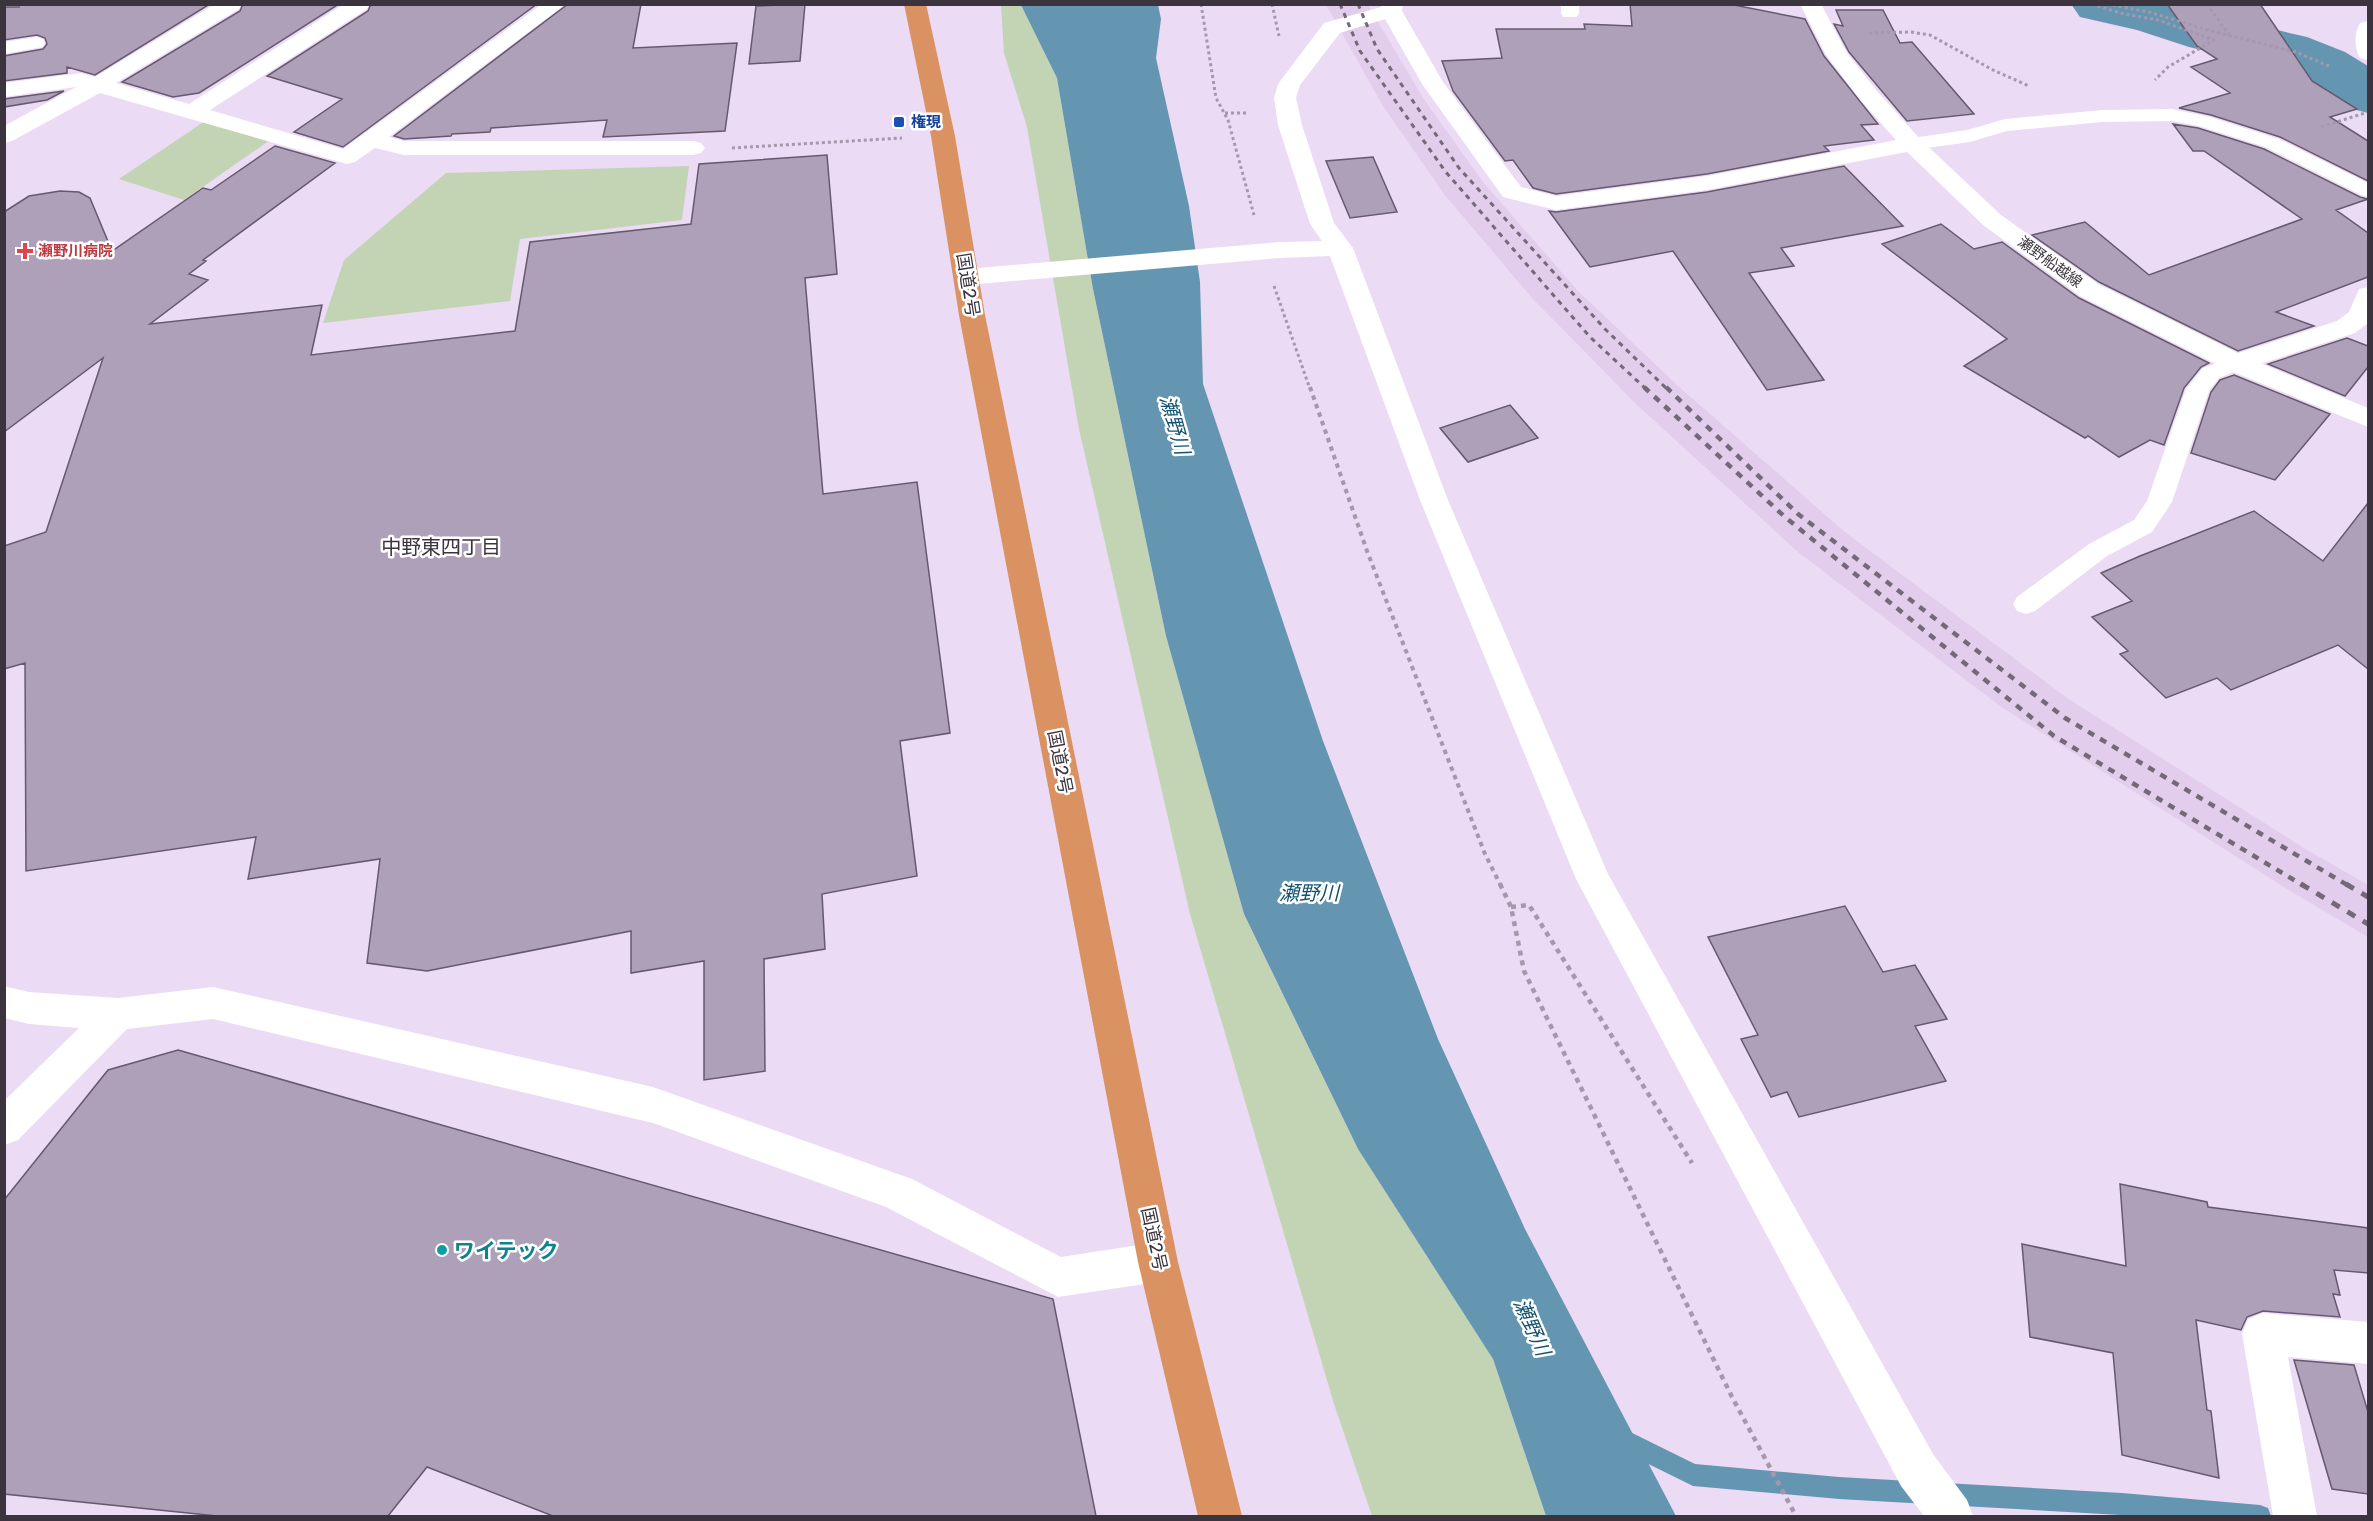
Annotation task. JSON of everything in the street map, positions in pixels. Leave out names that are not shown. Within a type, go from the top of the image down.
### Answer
[{"type":"highway","name":"国道2号","points":[[915,4],[943,136],[975,326],[1158,1262],[1220,1516]]},
{"type":"street","points":[[4,136],[97,85],[231,4]]},
{"type":"street","points":[[192,112],[359,4]]},
{"type":"street","points":[[4,90],[81,80],[347,157],[556,4]]},
{"type":"street","name":"瀬野船越線","points":[[1810,4],[1838,55],[1863,87],[1912,144],[1992,220],[2089,290],[2236,363],[2368,418]]},
{"type":"street","points":[[1912,144],[1707,183],[1556,203],[1512,192],[1433,84],[1391,8],[1332,28],[1289,84],[1285,98],[1290,125],[1322,224],[1340,248],[1434,500],[1593,879],[1917,1470],[1952,1516]]},
{"type":"street","points":[[2368,28],[2366,48],[2368,53]]},
{"type":"street","points":[[371,140],[404,148],[693,148]]},
{"type":"street","points":[[967,277],[1280,250],[1340,248]]},
{"type":"street","points":[[2236,363],[2346,327],[2361,316],[2368,295]]},
{"type":"street","points":[[4,1002],[28,1008],[118,1014],[213,1003],[653,1105],[898,1192],[1058,1277],[1158,1262]]},
{"type":"street","points":[[4,1127],[118,1014]]},
{"type":"street","points":[[2292,1498],[2263,1334],[2368,1343]]},
{"type":"lane","points":[[4,48],[36,44]]},
{"type":"lane","points":[[1912,144],[1970,136],[2005,125],[2102,116],[2183,117],[2259,138],[2291,150],[2368,191]]},
{"type":"lane","points":[[2026,604],[2098,550],[2144,526],[2158,502],[2198,389],[2211,373],[2236,363]]},
{"type":"path","points":[[1201,4],[1216,98],[1228,120],[1256,220]]},
{"type":"path","points":[[2092,4],[2120,13],[2151,18],[2214,40],[2201,50],[2166,67],[2157,78],[2151,88],[2156,115]]},
{"type":"path","points":[[2107,4],[2149,12],[2229,36],[2296,52],[2334,69]]},
{"type":"path","points":[[2207,4],[2229,36]]},
{"type":"path","points":[[1827,35],[1911,32],[1930,35],[1993,70],[2036,89]]},
{"type":"path","points":[[693,148],[943,136]]},
{"type":"path","points":[[1271,276],[1367,551],[1485,854],[1512,907],[1524,970],[1751,1433],[1796,1516]]},
{"type":"shaded area","points":[[1326,5],[1368,5],[1425,101],[1483,182],[1577,290],[1678,386],[1846,533],[2067,698],[2302,847],[2368,885],[2368,937],[2287,889],[2000,706],[1798,552],[1636,404],[1532,298],[1444,194],[1383,106]]},
{"type":"green space","points":[[1001,5],[1021,5],[1057,77],[1093,289],[1166,636],[1244,914],[1358,1149],[1493,1359],[1546,1516],[1372,1516],[1334,1404],[1190,914],[1079,429],[1027,127],[1004,53]]},
{"type":"green space","points":[[205,121],[270,140],[184,200],[119,179]]},
{"type":"green space","points":[[689,166],[682,220],[520,239],[510,301],[323,323],[344,260],[446,173]]},
{"type":"water","name":"瀬野川","points":[[1021,5],[1158,5],[1161,19],[1156,58],[1189,206],[1200,282],[1203,384],[1323,741],[1438,1039],[1525,1229],[1676,1516],[1546,1516],[1493,1359],[1358,1149],[1244,914],[1166,636],[1093,289],[1057,78]]},
{"type":"building","points":[[19,4],[210,4],[95,75],[67,67],[67,73],[4,81],[4,56],[43,49],[47,44],[45,38],[37,35],[4,40],[4,7],[19,7]]},
{"type":"building","points":[[243,4],[339,4],[199,93],[173,97],[122,82],[240,11]]},
{"type":"building","points":[[371,4],[537,4],[343,147],[294,132],[342,99],[267,76],[368,11]]},
{"type":"building","points":[[568,4],[641,4],[633,48],[737,43],[725,131],[603,137],[607,120],[491,128],[490,132],[452,134],[451,136],[404,139],[394,136]]},
{"type":"building","points":[[805,4],[800,61],[749,64],[756,6]]},
{"type":"building","points":[[1630,4],[1729,4],[1805,19],[1824,56],[1878,124],[1861,125],[1874,140],[1824,146],[1829,151],[1707,174],[1556,194],[1533,188],[1513,160],[1505,161],[1453,91],[1442,61],[1502,58],[1496,29],[1585,29],[1584,24],[1632,26]]},
{"type":"building","points":[[2167,4],[2260,4],[2312,81],[2357,109],[2330,117],[2368,141],[2368,181],[2280,137],[2211,115],[2179,108],[2230,93],[2191,67],[2217,59],[2197,46]]},
{"type":"building","points":[[1836,10],[1883,10],[1900,43],[1912,42],[1974,114],[1907,121],[1849,52],[1834,24],[1843,26]]},
{"type":"building","points":[[64,91],[47,100],[4,107],[4,99]]},
{"type":"building","points":[[2173,124],[2198,128],[2264,149],[2368,199],[2336,210],[2368,233],[2368,277],[2276,312],[2314,326],[2238,351],[2099,282],[2032,235],[2085,222],[2149,275],[2302,219],[2204,151],[2193,151]]},
{"type":"building","points":[[275,146],[335,163],[203,260],[206,261],[189,274],[208,280],[150,324],[322,305],[311,355],[515,331],[530,242],[691,224],[699,164],[827,155],[837,274],[805,278],[823,494],[917,482],[950,733],[900,741],[917,876],[822,894],[825,949],[764,959],[765,1071],[704,1080],[704,961],[631,973],[631,931],[427,971],[367,963],[380,859],[248,879],[256,837],[26,871],[25,663],[4,669],[4,546],[46,532],[103,358],[4,432],[4,212],[29,196],[60,191],[79,192],[90,198],[112,251],[203,188],[211,190]]},
{"type":"building","points":[[1373,157],[1397,212],[1350,218],[1326,161]]},
{"type":"building","points":[[1844,166],[1903,226],[1781,248],[1794,266],[1749,273],[1824,380],[1767,390],[1673,251],[1590,267],[1549,211],[1556,212],[1707,192]]},
{"type":"building","points":[[1941,224],[1974,249],[2002,242],[2079,298],[2209,363],[2201,367],[2184,388],[2164,445],[2150,440],[2119,457],[2088,436],[2085,438],[1964,366],[2007,339],[1882,244]]},
{"type":"building","points":[[2347,338],[2368,346],[2368,367],[2345,396],[2268,364]]},
{"type":"building","points":[[2234,375],[2330,414],[2275,480],[2191,453],[2211,392],[2220,380]]},
{"type":"building","points":[[1510,405],[1538,438],[1468,462],[1440,428]]},
{"type":"building","points":[[2368,503],[2368,669],[2338,645],[2231,690],[2217,678],[2166,698],[2120,654],[2128,651],[2092,617],[2132,601],[2101,573],[2140,556],[2254,511],[2323,561]]},
{"type":"building","points":[[1845,906],[1883,972],[1915,965],[1947,1019],[1915,1026],[1946,1081],[1799,1117],[1787,1092],[1771,1097],[1741,1039],[1758,1035],[1708,937]]},
{"type":"building","name":"ワイテック","points":[[178,1050],[1053,1299],[1096,1516],[553,1516],[427,1467],[388,1516],[217,1516],[4,1494],[4,1200],[108,1070]]},
{"type":"building","points":[[2120,1184],[2207,1202],[2208,1207],[2368,1228],[2368,1273],[2334,1270],[2340,1295],[2333,1294],[2340,1317],[2263,1311],[2247,1317],[2241,1330],[2196,1320],[2207,1410],[2211,1411],[2219,1478],[2122,1455],[2113,1353],[2030,1337],[2022,1244],[2126,1266]]},
{"type":"building","points":[[2294,1360],[2354,1365],[2368,1412],[2368,1494],[2332,1489]]},
{"type":"waterway","points":[[2102,4],[2153,15],[2211,34],[2284,51],[2322,66],[2368,93]]},
{"type":"waterway","points":[[1620,1438],[1693,1475],[1839,1488],[2122,1504],[2260,1516]]},
{"type":"railway","points":[[1340,4],[1360,51],[1445,171],[1590,337],[1646,389]]},
{"type":"railway","points":[[1358,4],[1377,49],[1459,168],[1605,329],[1667,389]]},
{"type":"railway","points":[[1644,387],[1785,517],[2054,736],[2304,886]]},
{"type":"railway","points":[[1666,387],[1798,514],[2065,718],[2349,886]]},
{"type":"railway","points":[[2301,884],[2368,924]]},
{"type":"railway","points":[[2346,884],[2368,897]]},
{"type":"place","name":"権現","points":[[899,122]]},
{"type":"place","name":"瀬野川病院","points":[[25,251]]},
{"type":"place","name":"ワイテック","points":[[442,1250]]},
{"type":"district","name":"中野東四丁目","points":[[441,547]]}]
